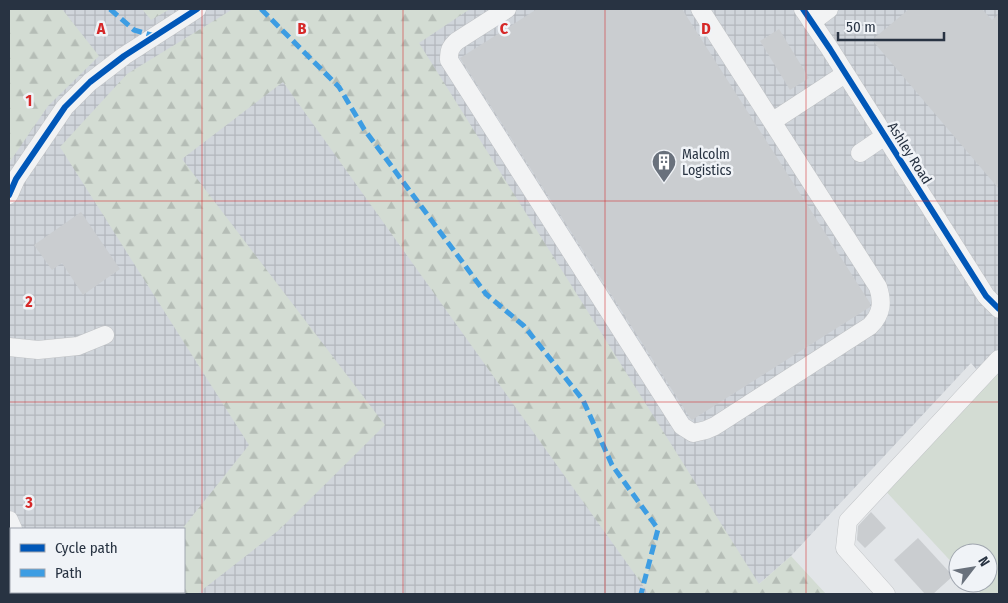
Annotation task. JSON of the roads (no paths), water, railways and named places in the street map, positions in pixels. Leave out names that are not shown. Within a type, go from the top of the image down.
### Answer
[{"type":"street","points":[[9,195],[16,179],[65,107],[90,82],[124,56],[196,9]]},
{"type":"street","points":[[507,9],[452,45],[448,52],[449,60],[682,426],[693,433],[715,426],[870,326],[880,311],[881,301],[878,287],[700,9]]},
{"type":"street","points":[[808,16],[829,9]]},
{"type":"street","name":"Ashley Road","points":[[808,16],[986,296],[999,309]]},
{"type":"street","points":[[773,121],[845,74]]},
{"type":"street","points":[[860,153],[885,136]]},
{"type":"street","points":[[9,347],[38,350],[78,346],[105,335]]},
{"type":"street","points":[[886,594],[845,548],[848,521],[999,359]]},
{"type":"place","name":"Malcolm Logistics","points":[[664,183]]}]
